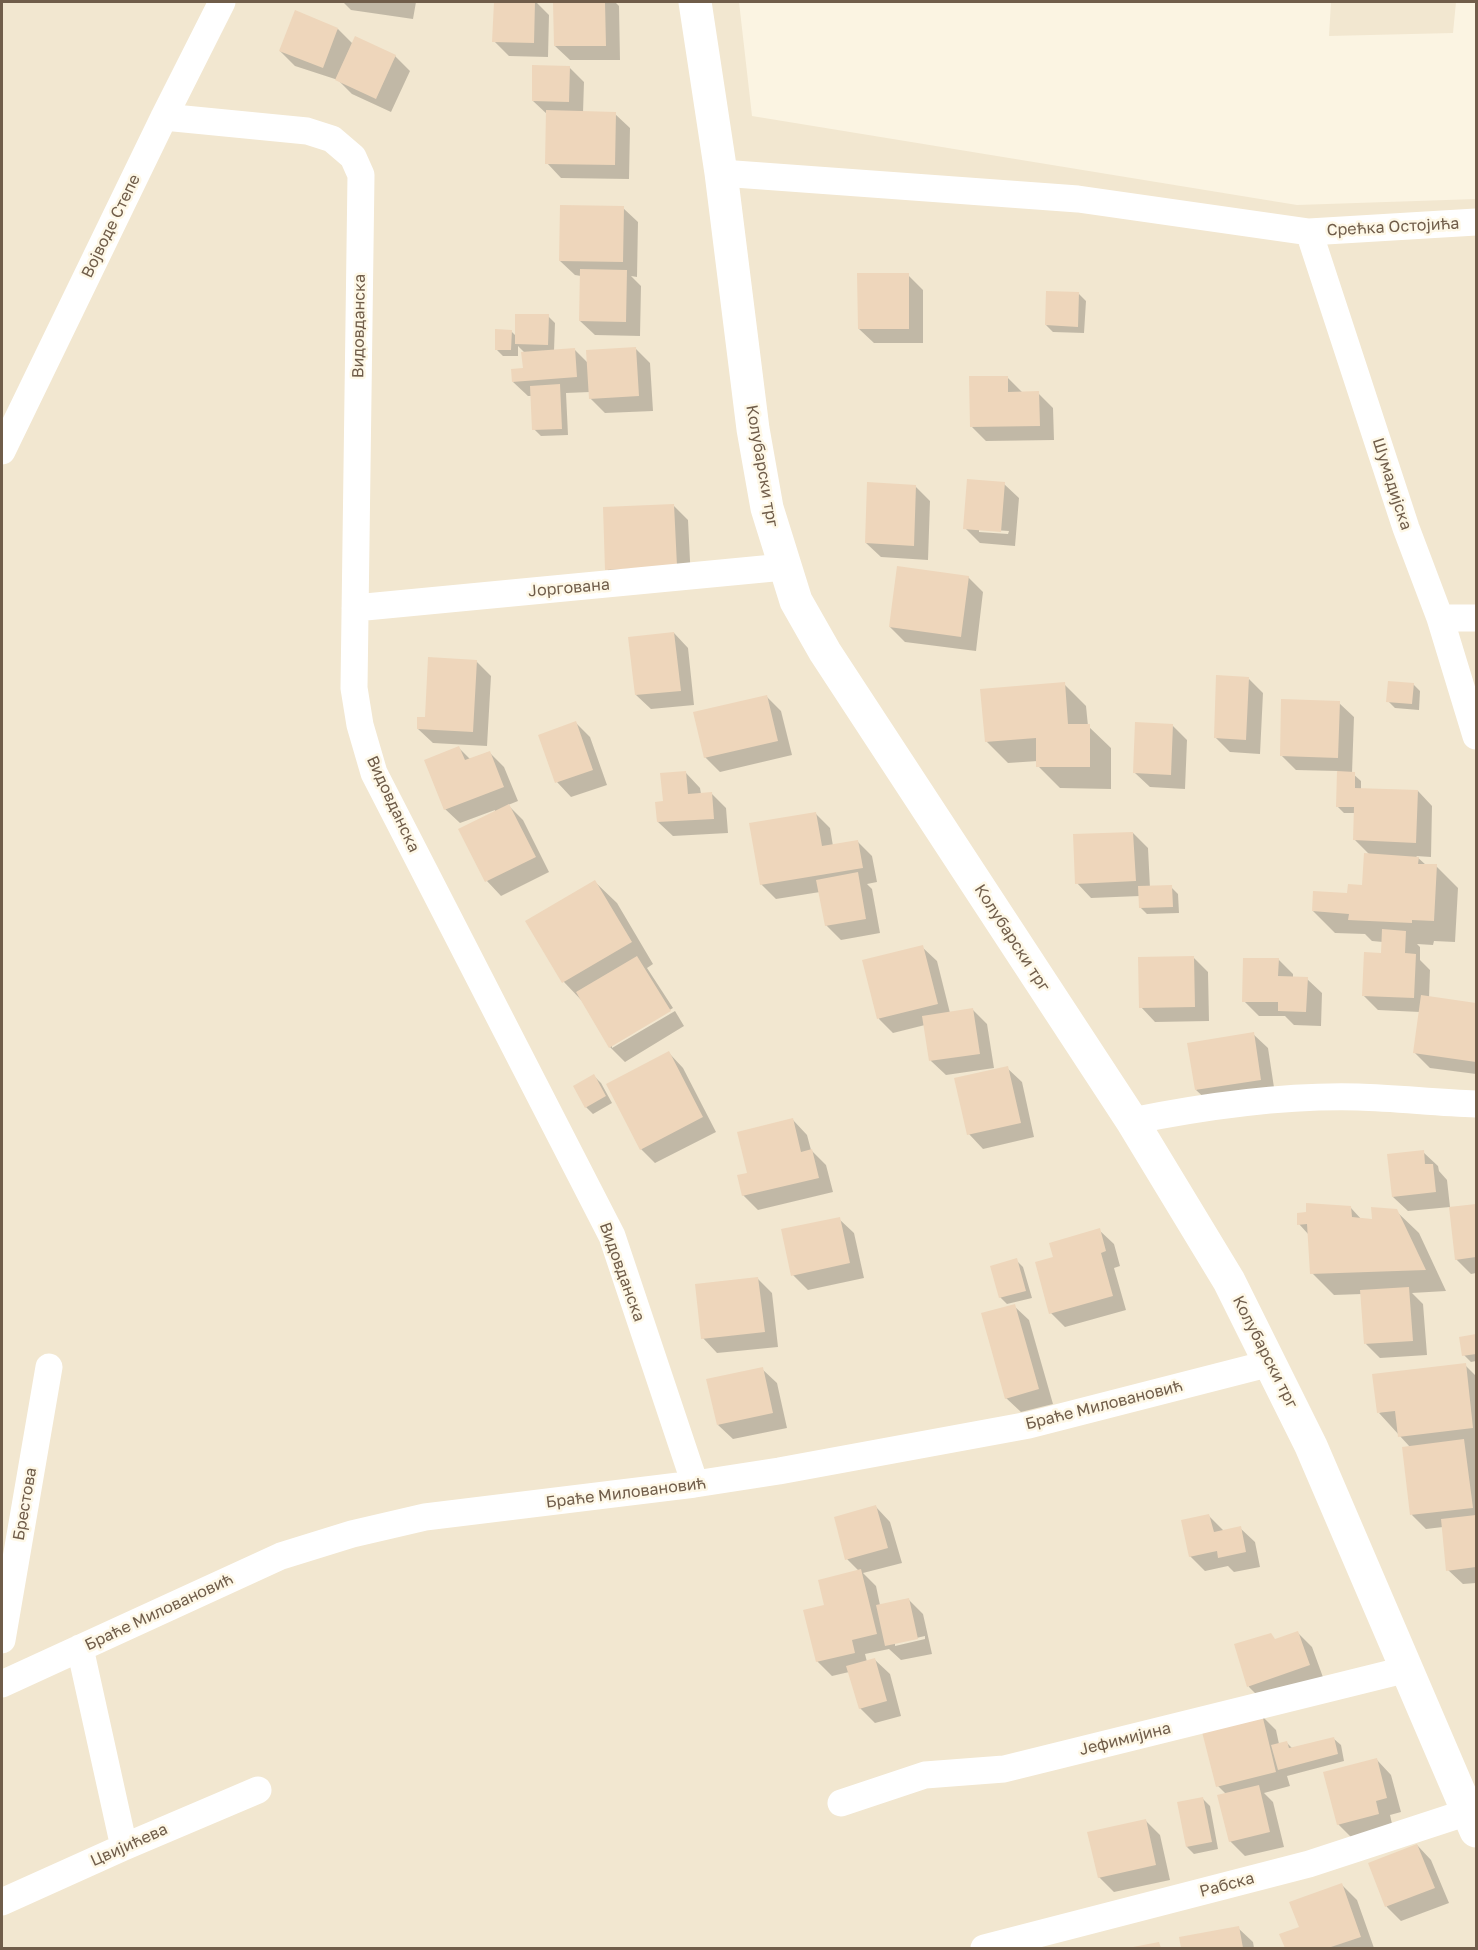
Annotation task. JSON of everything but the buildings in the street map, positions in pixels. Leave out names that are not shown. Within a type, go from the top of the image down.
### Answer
[{"type":"street","name":"Војводе Степе","points":[[2,451],[222,2]]},
{"type":"street","name":"Колубарски трг","points":[[695,2],[721,173],[753,429],[766,508],[796,601],[825,652],[1132,1121],[1229,1281],[1311,1446],[1472,1822]]},
{"type":"street","name":"Видовданска","points":[[164,117],[308,131],[332,139],[353,157],[362,175],[354,687],[360,725],[374,773],[612,1236],[695,1485]]},
{"type":"street","name":"Срећка Остојића","points":[[721,173],[1078,199],[1309,231],[1476,222]]},
{"type":"street","name":"Шумадијска","points":[[1309,231],[1406,528],[1440,618],[1476,736]]},
{"type":"street","name":"Јоргована","points":[[355,608],[784,567]]},
{"type":"street","points":[[1440,618],[1476,618]]},
{"type":"street","points":[[1132,1121],[1251,1101],[1309,1098],[1358,1097],[1476,1104]]},
{"type":"street","name":"Браће Миловановић","points":[[2,1684],[281,1556],[351,1534],[425,1517],[695,1485],[1029,1425],[1271,1363]]},
{"type":"street","name":"Брестова","points":[[2,1640],[50,1367]]},
{"type":"street","points":[[80,1648],[124,1847]]},
{"type":"street","name":"Јефимијина","points":[[841,1803],[925,1775],[1004,1769],[1408,1669]]},
{"type":"street","name":"Цвијићева","points":[[2,1902],[258,1790]]},
{"type":"street","name":"Рабска","points":[[984,1948],[1472,1822]]},
{"type":"shaded area","points":[[2,2],[739,2],[752,116],[1297,205],[1476,199],[1476,1948],[2,1948]]},
{"type":"shaded area","points":[[1331,2],[1456,2],[1453,33],[1329,36]]}]
